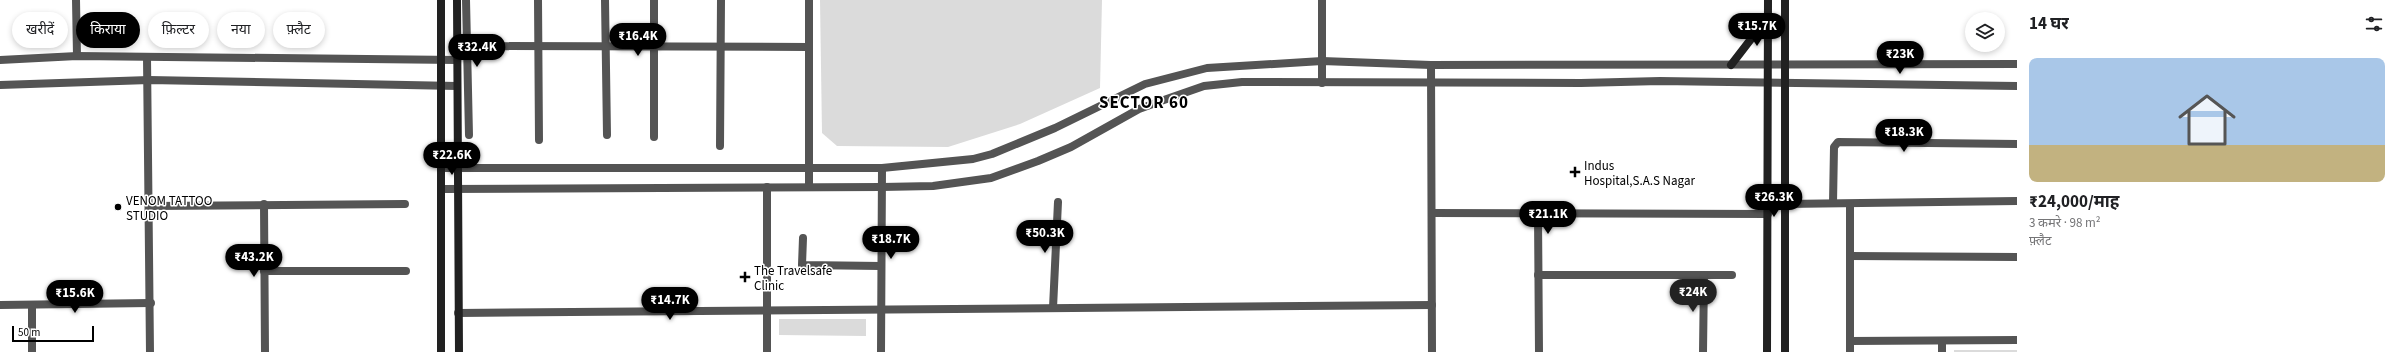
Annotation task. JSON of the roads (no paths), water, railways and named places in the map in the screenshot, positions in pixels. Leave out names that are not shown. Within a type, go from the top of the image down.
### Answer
[{"type":"main road","points":[[440,352],[442,189],[441,0]]},
{"type":"main road","points":[[457,0],[459,352]]},
{"type":"main road","points":[[1767,352],[1768,0]]},
{"type":"main road","points":[[1784,0],[1785,352]]},
{"type":"main road","points":[[1731,65],[1768,17]]},
{"type":"street","points":[[76,0],[77,56]]},
{"type":"street","points":[[466,0],[469,136]]},
{"type":"street","points":[[538,0],[539,140]]},
{"type":"street","points":[[606,0],[607,135]]},
{"type":"street","points":[[654,0],[654,137]]},
{"type":"street","points":[[720,146],[722,48],[721,0]]},
{"type":"street","points":[[809,0],[809,187]]},
{"type":"street","points":[[1322,0],[1322,83]]},
{"type":"street","points":[[467,46],[538,45],[722,48],[809,47]]},
{"type":"street","points":[[0,60],[77,56],[457,60]]},
{"type":"street","points":[[147,57],[149,80],[150,352]]},
{"type":"street","points":[[442,168],[882,168],[974,158],[992,154],[1054,128],[1125,93],[1158,80],[1207,68],[1322,61],[1431,65],[2017,64]]},
{"type":"street","points":[[1431,65],[1432,352]]},
{"type":"street","points":[[0,85],[149,80],[457,86]]},
{"type":"street","points":[[442,189],[933,186],[991,178],[1071,147],[1139,109],[1204,86],[1242,82],[1431,83],[1660,81],[1768,84],[2017,86]]},
{"type":"street","points":[[1833,204],[1834,147],[1838,142],[2017,144]]},
{"type":"street","points":[[881,352],[882,168]]},
{"type":"street","points":[[767,187],[767,352]]},
{"type":"street","points":[[1053,308],[1058,202]]},
{"type":"street","points":[[1784,204],[2017,202]]},
{"type":"street","points":[[264,204],[264,352]]},
{"type":"street","points":[[150,206],[405,204]]},
{"type":"street","points":[[1850,204],[1850,352]]},
{"type":"street","points":[[1432,213],[1768,214]]},
{"type":"street","points":[[1538,214],[1538,352]]},
{"type":"street","points":[[803,238],[802,265],[881,266]]},
{"type":"street","points":[[1850,256],[2017,257]]},
{"type":"street","points":[[264,271],[406,271]]},
{"type":"street","points":[[1538,275],[1732,275]]},
{"type":"street","points":[[1703,352],[1704,275]]},
{"type":"street","points":[[0,305],[32,306],[151,303]]},
{"type":"street","points":[[458,313],[1432,305]]},
{"type":"street","points":[[32,306],[32,352]]},
{"type":"street","points":[[1850,341],[2017,340]]},
{"type":"street","points":[[1942,341],[1942,352]]},
{"type":"place","name":"Indus Hospital,S.A.S Nagar","points":[[1575,172]]},
{"type":"place","name":"VENOM TATTOO STUDIO","points":[[118,207]]},
{"type":"place","name":"The Travelsafe Clinic","points":[[745,277]]},
{"type":"district","name":"SECTOR 60","points":[[1144,102]]}]
